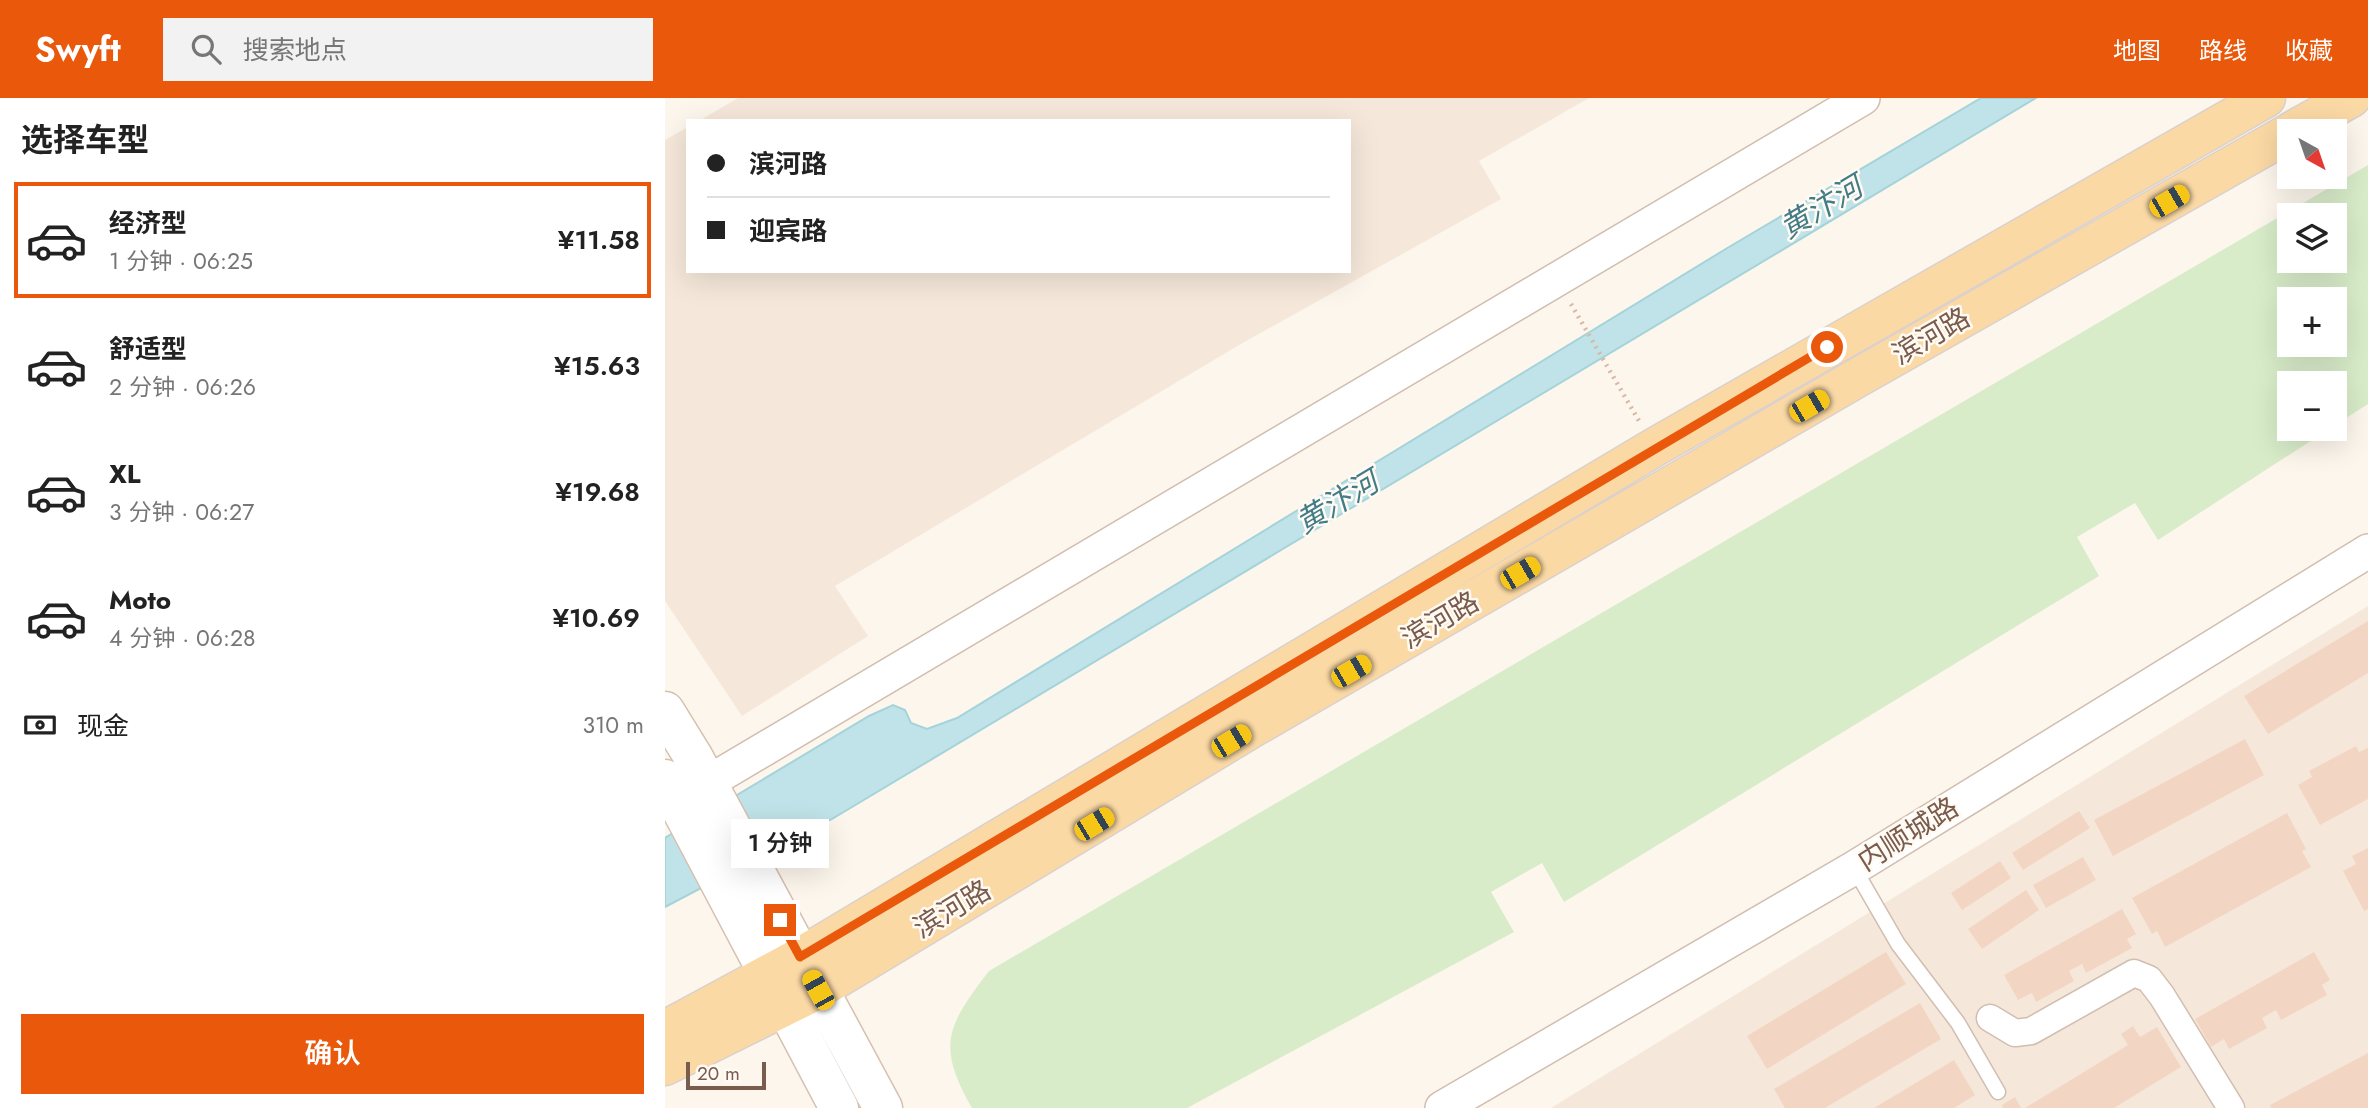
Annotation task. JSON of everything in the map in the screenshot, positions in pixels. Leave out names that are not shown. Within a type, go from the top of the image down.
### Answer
[{"type":"main road","name":"滨河路","points":[[665,1066],[794,982],[1655,447],[2266,98]]},
{"type":"main road","name":"滨河路","points":[[2314,119],[2351,98]]},
{"type":"main road","name":"滨河路","points":[[665,1030],[794,982],[1254,727],[1857,378],[2277,140]]},
{"type":"main road","points":[[665,711],[686,798],[737,913],[794,982],[883,1108]]},
{"type":"main road","points":[[686,798],[760,883],[839,1108]]},
{"type":"street","points":[[686,798],[1863,98]]},
{"type":"street","name":"内顺城路","points":[[1442,1108],[1854,868],[2368,551]]},
{"type":"street","points":[[1990,1018],[2015,1033],[2031,1031],[2134,973],[2149,979],[2156,988],[2231,1108]]},
{"type":"lane","points":[[1854,868],[1898,944],[1958,1023],[1998,1092]]},
{"type":"path","points":[[1557,279],[1655,447]]},
{"type":"shaded area","points":[[738,98],[1589,98],[1479,161],[1501,199],[1239,345],[835,586],[868,636],[742,716],[665,601],[665,140],[686,128],[686,273],[1351,273],[1351,119],[702,119]]},
{"type":"shaded area","points":[[2368,606],[2368,1108],[1551,1108]]},
{"type":"green space","points":[[2368,165],[2368,404],[2347,417],[2347,371],[2277,371],[2277,441],[2311,441],[2158,540],[2135,503],[2077,537],[2099,576],[1564,902],[1542,863],[1491,892],[1514,932],[1187,1108],[972,1108],[954,1068],[950,1051],[956,1022],[989,971],[2277,218],[2277,273],[2347,273],[2347,203],[2303,203],[2327,189],[2347,189],[2347,177]]},
{"type":"water","name":"黄汴河","points":[[1981,98],[2036,98],[832,819],[665,907],[665,838],[869,716],[893,705],[905,710],[911,723],[927,729],[957,718],[1729,247]]},
{"type":"building","points":[[2368,621],[2368,673],[2268,734],[2244,696]]},
{"type":"building","points":[[2245,739],[2264,775],[2113,856],[2094,820]]},
{"type":"building","points":[[2356,746],[2359,752],[2368,748],[2368,799],[2320,825],[2298,785],[2312,777],[2309,771]]},
{"type":"building","points":[[2079,811],[2090,828],[2023,870],[2012,853]]},
{"type":"building","points":[[2287,813],[2306,849],[2302,851],[2311,867],[2165,947],[2157,931],[2152,934],[2132,898]]},
{"type":"building","points":[[2368,848],[2368,909],[2364,911],[2343,871],[2356,864],[2352,856]]},
{"type":"building","points":[[2083,857],[2096,880],[2046,908],[2033,885]]},
{"type":"building","points":[[2000,861],[2011,878],[1962,910],[1951,893]]},
{"type":"building","points":[[2026,890],[2039,910],[1982,949],[1968,929]]},
{"type":"building","points":[[2122,909],[2136,934],[2127,939],[2132,948],[2086,973],[2082,964],[2069,971],[2074,981],[2036,1002],[2032,993],[2018,1000],[2004,975]]},
{"type":"building","points":[[1886,952],[1906,984],[1767,1069],[1747,1036]]},
{"type":"building","points":[[2314,952],[2330,980],[2322,985],[2327,995],[2281,1020],[2276,1010],[2262,1018],[2267,1028],[2229,1049],[2224,1039],[2211,1047],[2195,1019]]},
{"type":"building","points":[[1920,1003],[1941,1039],[1825,1108],[1785,1108],[1774,1089]]},
{"type":"building","points":[[2133,1026],[2140,1037],[2157,1027],[2181,1067],[2114,1108],[2025,1108],[2128,1045],[2121,1034]]},
{"type":"building","points":[[2368,1053],[2368,1108],[2271,1108],[2270,1105]]},
{"type":"building","points":[[1954,1060],[1975,1095],[1954,1108],[1874,1108]]},
{"type":"building","points":[[2015,1097],[2021,1108],[2003,1108],[2002,1105]]},
{"type":"route","points":[[780,920],[800,957],[1827,347]]}]
